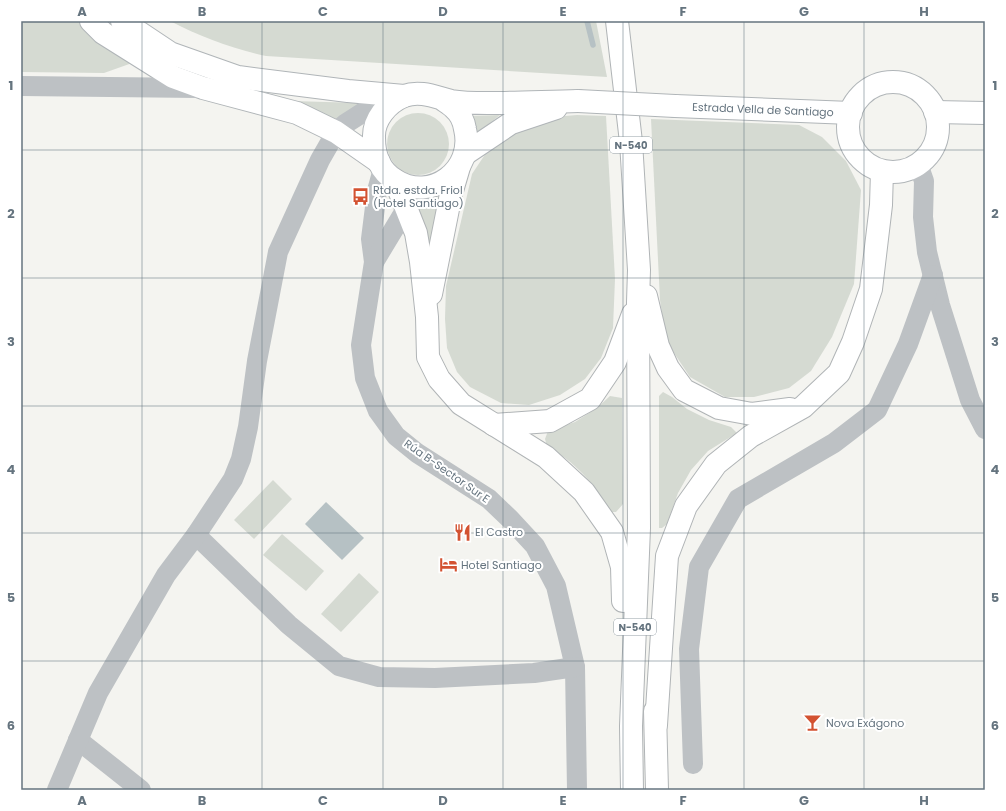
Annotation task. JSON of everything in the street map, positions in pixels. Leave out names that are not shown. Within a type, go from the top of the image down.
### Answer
[{"type":"main road","points":[[91,21],[103,33],[173,77],[203,88],[297,113],[336,132],[406,185],[417,187],[440,183],[451,176],[462,160],[511,123],[578,101]]},
{"type":"main road","points":[[122,21],[170,53],[238,77],[348,91],[398,100]]},
{"type":"main road","name":"N-540","points":[[616,21],[631,142],[639,270],[639,528],[631,726],[632,790]]},
{"type":"main road","name":"Estrada Vella de Santiago","points":[[886,83],[899,83],[912,87],[923,94],[935,112],[938,129],[936,142],[929,155],[918,164],[907,170],[894,172],[882,171],[864,161],[852,145],[848,131],[849,117],[854,104],[863,94],[874,87],[886,83]]},
{"type":"main road","points":[[427,317],[451,194],[462,160],[467,138],[464,122],[455,109],[442,99],[430,94],[417,94],[398,100],[383,112],[376,123],[374,150],[406,209],[416,233],[427,317],[428,357],[440,380],[461,404],[546,457],[584,492],[612,532],[622,568],[624,637],[631,726]]},
{"type":"main road","name":"Estrada Vella de Santiago","points":[[442,99],[465,103],[578,101],[851,113]]},
{"type":"main road","points":[[935,112],[985,114]]},
{"type":"main road","points":[[656,725],[667,556],[686,506],[716,464],[751,436],[803,407],[839,374],[853,342],[871,289],[881,205],[882,171]]},
{"type":"main road","points":[[639,270],[658,346],[668,368],[684,390],[719,408],[752,414],[803,407]]},
{"type":"main road","points":[[494,425],[550,421],[590,398],[615,362],[638,302]]},
{"type":"main road","name":"N-540","points":[[639,528],[656,725],[657,790]]},
{"type":"street","points":[[21,86],[203,88],[225,82],[292,93],[348,91]]},
{"type":"street","points":[[57,790],[98,693],[166,575],[196,535],[233,479],[241,459],[248,428],[257,361],[278,252],[320,160],[336,132],[345,124],[373,106],[398,100]]},
{"type":"street","points":[[320,160],[340,150],[356,146]]},
{"type":"street","points":[[918,164],[924,181],[923,217],[927,252],[940,305],[970,400],[985,429]]},
{"type":"street","name":"Rúa B-Sector Sur E","points":[[386,170],[377,191],[371,239],[374,262],[361,345],[365,378],[378,411],[396,436],[417,453],[489,499],[535,546],[556,586],[575,667],[577,790]]},
{"type":"street","name":"Rúa B-Sector Sur E","points":[[374,262],[406,209],[428,186]]},
{"type":"street","points":[[693,764],[689,649],[700,567],[738,499],[834,443],[877,410],[908,344],[933,275]]},
{"type":"street","points":[[196,535],[289,625],[339,666],[379,677],[435,678],[534,673],[575,667]]},
{"type":"street","points":[[78,740],[141,790]]},
{"type":"shaded area","points":[[21,21],[93,21],[149,57],[104,73],[21,72]]},
{"type":"shaded area","points":[[170,21],[596,21],[607,77],[266,56],[217,42]]},
{"type":"shaded area","points":[[292,101],[361,103],[336,122]]},
{"type":"shaded area","points":[[418,113],[430,115],[440,122],[447,132],[449,144],[447,156],[440,166],[430,173],[418,175],[406,173],[396,166],[389,156],[387,144],[389,132],[396,122],[406,115]]},
{"type":"shaded area","points":[[500,115],[474,136],[468,116]]},
{"type":"shaded area","points":[[577,115],[606,116],[615,279],[613,328],[601,358],[585,379],[560,395],[529,405],[501,403],[470,387],[457,372],[447,348],[445,319],[446,286],[472,174],[486,153],[514,134],[553,117]]},
{"type":"shaded area","points":[[651,119],[799,125],[822,137],[846,161],[861,190],[854,284],[832,337],[811,371],[789,388],[754,397],[725,397],[690,377],[666,341],[660,300]]},
{"type":"shaded area","points":[[442,196],[430,247],[416,211]]},
{"type":"shaded area","points":[[663,392],[687,409],[709,420],[731,427],[737,433],[708,451],[691,470],[678,493],[667,524],[662,528],[659,528],[659,396]]},
{"type":"shaded area","points":[[610,396],[622,398],[623,504],[616,512],[611,512],[584,474],[567,459],[547,446],[545,439],[548,431],[575,422],[597,408]]},
{"type":"shaded area","points":[[273,480],[292,499],[254,539],[234,520]]},
{"type":"shaded area","points":[[326,502],[364,538],[342,560],[305,524]]},
{"type":"shaded area","points":[[282,534],[324,571],[306,591],[263,555]]},
{"type":"shaded area","points":[[359,573],[379,592],[341,632],[321,614]]},
{"type":"waterway","points":[[587,21],[593,45]]},
{"type":"place","name":"Rtda. estda. Friol (Hotel Santiago)","points":[[360,196]]},
{"type":"place","name":"El Castro","points":[[462,532]]},
{"type":"place","name":"Hotel Santiago","points":[[448,565]]},
{"type":"place","name":"Nova Exágono","points":[[813,723]]}]
